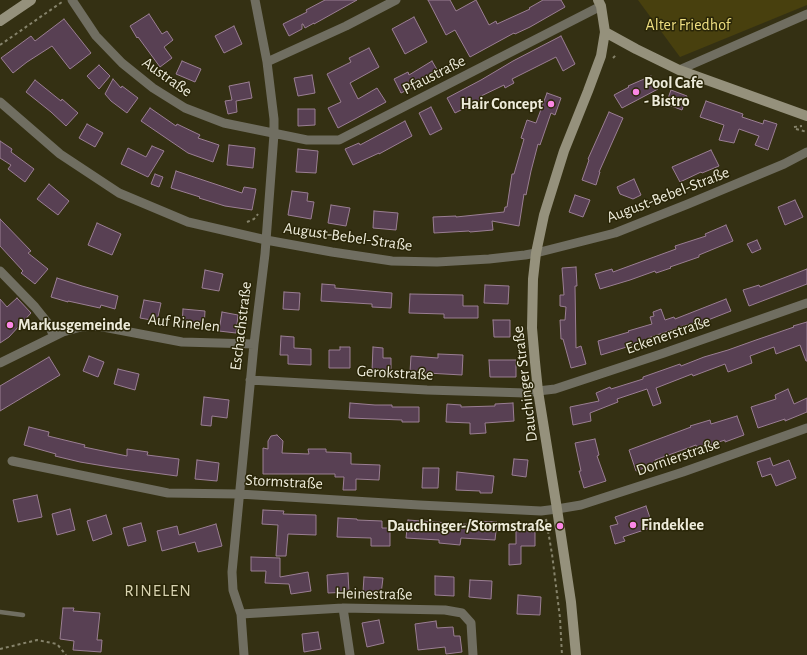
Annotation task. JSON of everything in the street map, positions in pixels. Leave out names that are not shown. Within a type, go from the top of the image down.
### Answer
[{"type":"main road","points":[[0,22],[31,0]]},
{"type":"main road","name":"Dauchinger Straße","points":[[576,655],[571,602],[558,509],[538,391],[532,328],[533,279],[536,253],[544,215],[564,150],[601,56],[605,32],[600,3]]},
{"type":"main road","points":[[605,32],[679,70],[807,116]]},
{"type":"street","name":"Austraße","points":[[72,0],[96,36],[122,62],[154,88],[185,108],[224,123],[274,134]]},
{"type":"street","name":"Eschachstraße","points":[[244,655],[240,614],[234,590],[232,572],[250,380],[265,254],[274,134],[274,118],[267,62],[255,0]]},
{"type":"street","points":[[267,62],[346,26],[396,0]]},
{"type":"street","name":"Pfaustraße","points":[[274,134],[307,140],[339,140],[600,3]]},
{"type":"street","points":[[679,70],[807,14]]},
{"type":"street","name":"August-Bebel-Straße","points":[[0,102],[60,154],[119,193],[188,222],[266,240],[392,261],[437,262],[489,259],[536,253],[615,233],[784,164],[807,152]]},
{"type":"street","points":[[0,271],[36,307],[47,322],[54,336]]},
{"type":"street","name":"Eckenerstraße","points":[[538,391],[555,389],[807,303]]},
{"type":"street","name":"Auf Rinelen","points":[[0,363],[63,332],[81,327],[98,326],[182,342],[254,344]]},
{"type":"street","name":"Gerokstraße","points":[[250,380],[427,390],[526,393],[538,391]]},
{"type":"street","name":"Dornierstraße","points":[[558,509],[581,505],[683,472],[807,428]]},
{"type":"street","name":"Stormstraße","points":[[12,461],[168,493],[239,494],[419,505],[545,510],[558,509]]},
{"type":"street","points":[[343,608],[350,655]]},
{"type":"street","name":"Heinestraße","points":[[240,614],[343,608],[445,610],[462,613],[471,623],[473,655]]},
{"type":"lane","points":[[0,612],[23,616]]},
{"type":"path","points":[[58,0],[62,2]]},
{"type":"path","points":[[613,58],[617,54]]},
{"type":"path","points":[[794,127],[807,126]]},
{"type":"path","points":[[796,129],[807,132]]},
{"type":"path","points":[[545,510],[560,618],[562,655]]},
{"type":"path","points":[[0,649],[37,640],[57,644],[66,655]]},
{"type":"green space","name":"Alter Friedhof","points":[[638,0],[807,0],[807,5],[680,57]]},
{"type":"building","points":[[325,0],[357,0],[305,28],[302,24],[302,29],[289,36],[283,24],[307,12],[306,10]]},
{"type":"building","points":[[428,0],[450,0],[456,11],[476,0],[489,25],[496,21],[497,24],[530,9],[529,8],[543,0],[561,0],[565,7],[530,27],[515,34],[514,33],[470,57],[455,30],[446,35]]},
{"type":"building","points":[[149,14],[162,34],[167,31],[173,40],[164,47],[172,58],[160,67],[138,37],[137,38],[130,26]]},
{"type":"building","points":[[414,17],[427,42],[405,54],[392,29]]},
{"type":"building","points":[[64,19],[91,53],[70,69],[52,46],[13,73],[1,58],[31,36],[35,41]]},
{"type":"building","points":[[234,26],[242,44],[224,53],[215,36]]},
{"type":"building","points":[[561,36],[575,64],[563,71],[556,57],[512,79],[514,83],[505,88],[504,85],[479,97],[481,100],[455,113],[447,98]]},
{"type":"building","points":[[369,48],[379,67],[350,83],[358,99],[377,88],[386,102],[338,128],[328,108],[341,102],[327,74],[351,62],[349,58]]},
{"type":"building","points":[[182,61],[201,69],[195,82],[176,74]]},
{"type":"building","points":[[432,61],[440,75],[430,81],[429,79],[401,93],[394,79],[408,72],[409,75]]},
{"type":"building","points":[[99,65],[110,76],[99,89],[87,76]]},
{"type":"building","points":[[312,75],[315,93],[298,96],[294,78]]},
{"type":"building","name":"Pool Cafe - Bistro","points":[[651,76],[658,89],[622,108],[614,95],[629,87],[628,86]]},
{"type":"building","points":[[113,79],[121,88],[122,86],[138,98],[127,113],[111,101],[105,94]]},
{"type":"building","points":[[35,80],[61,101],[62,99],[78,113],[66,126],[26,92]]},
{"type":"building","points":[[249,82],[252,98],[236,101],[237,112],[228,114],[225,101],[232,100],[229,86]]},
{"type":"building","points":[[671,90],[687,96],[682,110],[666,104]]},
{"type":"building","points":[[547,93],[561,98],[555,115],[551,113],[540,145],[538,144],[526,195],[524,194],[519,226],[492,221],[493,230],[434,233],[433,217],[456,217],[504,212],[505,207],[507,207],[512,174],[514,174],[524,139],[521,138],[527,120],[536,123]]},
{"type":"building","points":[[706,101],[743,114],[742,117],[763,124],[764,120],[777,124],[768,150],[755,145],[759,136],[739,129],[734,143],[719,140],[724,125],[700,117]]},
{"type":"building","points":[[431,107],[442,129],[430,135],[419,113]]},
{"type":"building","points":[[150,108],[176,126],[177,124],[200,135],[198,138],[219,145],[213,162],[188,153],[141,121]]},
{"type":"building","points":[[298,109],[315,109],[315,125],[298,126]]},
{"type":"building","points":[[609,112],[623,118],[599,172],[596,185],[582,180],[589,160],[588,159]]},
{"type":"building","points":[[405,121],[412,136],[379,154],[353,165],[345,149],[359,143],[360,145]]},
{"type":"building","points":[[87,124],[103,133],[95,147],[79,138]]},
{"type":"building","points":[[0,141],[12,149],[11,152],[34,169],[25,182],[8,169],[11,165],[0,158]]},
{"type":"building","points":[[229,145],[255,148],[253,168],[227,165]]},
{"type":"building","points":[[152,146],[164,151],[148,177],[121,164],[128,148],[146,157]]},
{"type":"building","points":[[298,149],[318,151],[316,173],[296,172]]},
{"type":"building","points":[[711,150],[719,166],[702,173],[701,172],[680,182],[672,167]]},
{"type":"building","points":[[176,171],[242,193],[244,187],[256,189],[252,210],[225,206],[171,188]]},
{"type":"building","points":[[155,174],[163,177],[159,187],[151,184]]},
{"type":"building","points":[[634,179],[641,195],[633,199],[620,194],[617,187]]},
{"type":"building","points":[[49,184],[69,201],[58,215],[37,199]]},
{"type":"building","points":[[292,191],[308,193],[307,201],[314,202],[311,219],[288,215]]},
{"type":"building","points":[[575,195],[590,200],[583,217],[569,212]]},
{"type":"building","points":[[795,200],[803,217],[785,225],[778,207]]},
{"type":"building","points":[[331,205],[350,208],[346,226],[328,223]]},
{"type":"building","points":[[374,211],[398,213],[396,230],[373,228]]},
{"type":"building","points":[[0,219],[31,251],[28,253],[48,269],[35,284],[21,273],[23,271],[0,246]]},
{"type":"building","points":[[97,223],[121,234],[112,255],[88,245]]},
{"type":"building","points":[[726,225],[733,241],[699,255],[699,257],[670,267],[671,268],[656,273],[655,271],[600,289],[595,274],[612,269],[613,272],[676,249],[675,246],[706,236],[705,234]]},
{"type":"building","points":[[757,240],[761,249],[752,253],[747,244]]},
{"type":"building","points":[[576,267],[576,348],[581,346],[586,364],[571,368],[563,339],[561,339],[560,320],[565,320],[566,307],[560,306],[560,295],[564,295],[562,268]]},
{"type":"building","points":[[807,269],[807,284],[749,306],[743,290],[759,285],[760,287]]},
{"type":"building","points":[[205,270],[223,274],[219,291],[202,288]]},
{"type":"building","points":[[57,278],[118,296],[115,309],[101,305],[100,308],[68,302],[51,297]]},
{"type":"building","points":[[322,284],[335,285],[335,288],[392,293],[391,308],[372,307],[372,304],[321,301]]},
{"type":"building","points":[[485,285],[509,286],[508,304],[484,303]]},
{"type":"building","points":[[284,292],[300,293],[299,310],[283,309]]},
{"type":"building","points":[[410,294],[463,295],[463,306],[478,306],[478,318],[444,318],[444,314],[409,313]]},
{"type":"building","name":"Markusgemeinde","points":[[17,298],[31,313],[9,337],[0,343],[0,299],[7,307]]},
{"type":"building","points":[[726,299],[731,311],[690,327],[689,324],[648,338],[649,340],[601,355],[598,341],[652,324],[650,317],[654,316],[653,312],[661,309],[665,320],[674,317],[675,319]]},
{"type":"building","points":[[144,300],[161,303],[157,321],[140,318]]},
{"type":"building","points":[[183,309],[205,311],[204,328],[182,326]]},
{"type":"building","points":[[222,312],[238,315],[236,333],[219,331]]},
{"type":"building","points":[[493,320],[510,320],[510,337],[494,337]]},
{"type":"building","points":[[807,322],[807,361],[800,345],[776,354],[774,347],[750,356],[752,363],[728,372],[725,364],[693,376],[692,374],[656,388],[661,403],[653,406],[647,389],[617,399],[618,402],[590,413],[591,421],[573,425],[570,407],[599,401],[596,393],[610,387],[611,389],[643,379],[643,377],[680,364],[681,366]]},
{"type":"building","points":[[281,336],[294,337],[294,348],[311,349],[311,365],[288,364],[288,355],[280,355]]},
{"type":"building","points":[[340,347],[350,347],[350,368],[329,368],[329,350],[340,350]]},
{"type":"building","points":[[373,347],[383,348],[383,358],[391,358],[391,371],[372,371]]},
{"type":"building","points":[[438,354],[463,355],[462,375],[410,372],[411,356],[438,358]]},
{"type":"building","points":[[89,356],[104,362],[98,377],[83,371]]},
{"type":"building","points":[[49,357],[60,375],[0,411],[0,386]]},
{"type":"building","points":[[489,360],[516,360],[516,377],[490,377]]},
{"type":"building","points":[[118,369],[139,374],[135,390],[114,384]]},
{"type":"building","points":[[788,389],[794,404],[807,398],[807,412],[785,421],[785,419],[758,428],[751,407],[776,399],[775,395]]},
{"type":"building","points":[[204,397],[229,400],[227,418],[212,416],[211,426],[201,425]]},
{"type":"building","points":[[350,403],[392,405],[392,407],[419,407],[419,422],[349,418]]},
{"type":"building","points":[[513,403],[514,421],[485,423],[486,433],[470,434],[470,423],[446,422],[447,404],[461,405],[461,407],[495,406],[495,404]]},
{"type":"building","points":[[737,416],[744,435],[725,442],[725,440],[697,449],[696,445],[655,460],[656,464],[636,471],[629,450],[691,427],[690,426],[710,420],[711,424]]},
{"type":"building","points":[[29,427],[49,432],[48,436],[85,445],[84,447],[127,456],[127,449],[148,452],[147,455],[179,459],[177,476],[110,467],[55,456],[56,454],[24,445]]},
{"type":"building","points":[[277,435],[283,441],[282,453],[309,454],[308,449],[326,449],[326,452],[351,453],[351,464],[380,465],[379,480],[356,479],[356,490],[343,490],[344,477],[335,477],[335,474],[263,474],[263,448],[268,449],[268,441],[271,436]]},
{"type":"building","points":[[595,439],[599,455],[597,456],[606,481],[584,488],[579,471],[581,471],[575,443]]},
{"type":"building","points":[[770,458],[773,466],[789,460],[796,478],[776,486],[771,474],[762,477],[757,462]]},
{"type":"building","points":[[514,459],[528,460],[526,477],[512,475]]},
{"type":"building","points":[[197,460],[219,463],[217,481],[195,479]]},
{"type":"building","points":[[423,468],[439,468],[438,488],[422,488]]},
{"type":"building","points":[[457,472],[494,476],[492,493],[456,490]]},
{"type":"building","points":[[37,495],[42,517],[18,522],[13,500]]},
{"type":"building","name":"Findeklee","points":[[646,506],[653,527],[623,537],[625,541],[615,544],[610,526],[618,524],[615,517]]},
{"type":"building","points":[[70,509],[75,530],[57,535],[52,514]]},
{"type":"building","points":[[263,510],[284,511],[283,514],[316,515],[316,535],[288,534],[286,556],[276,556],[278,525],[262,524]]},
{"type":"building","points":[[106,515],[112,534],[93,541],[87,521]]},
{"type":"building","points":[[338,518],[382,521],[382,528],[390,528],[390,546],[371,546],[371,538],[337,537]]},
{"type":"building","points":[[408,520],[476,525],[476,521],[497,522],[495,540],[461,538],[460,545],[439,543],[439,540],[406,538]]},
{"type":"building","points":[[141,523],[146,541],[128,546],[123,528]]},
{"type":"building","points":[[216,524],[222,546],[198,552],[195,542],[162,551],[157,531],[177,526],[179,535]]},
{"type":"building","points":[[516,528],[535,528],[535,546],[521,546],[521,564],[509,565],[509,544],[516,544]]},
{"type":"building","points":[[251,557],[280,558],[280,577],[308,572],[311,591],[291,594],[289,584],[265,583],[266,571],[251,571]]},
{"type":"building","points":[[348,573],[349,592],[328,593],[327,575]]},
{"type":"building","points":[[435,576],[454,577],[454,596],[435,595]]},
{"type":"building","points":[[364,577],[383,578],[381,594],[363,592]]},
{"type":"building","points":[[470,580],[492,581],[491,599],[469,597]]},
{"type":"building","points":[[518,595],[541,597],[540,615],[517,614]]},
{"type":"building","points":[[63,608],[74,608],[73,611],[100,613],[97,640],[102,640],[101,652],[73,650],[74,641],[60,639]]},
{"type":"building","points":[[379,620],[384,643],[367,647],[362,623]]},
{"type":"building","points":[[436,621],[437,628],[453,627],[454,636],[460,636],[462,652],[446,654],[445,647],[418,650],[415,624]]},
{"type":"building","points":[[318,632],[321,649],[304,652],[302,634]]},
{"type":"place","name":"Pool Cafe - Bistro","points":[[636,92]]},
{"type":"place","name":"Hair Concept","points":[[551,104]]},
{"type":"place","name":"Markusgemeinde","points":[[10,325]]},
{"type":"place","name":"Findeklee","points":[[633,525]]},
{"type":"place","name":"Dauchinger-/Stormstraße","points":[[560,526]]},
{"type":"district","name":"RINELEN","points":[[158,591]]}]
